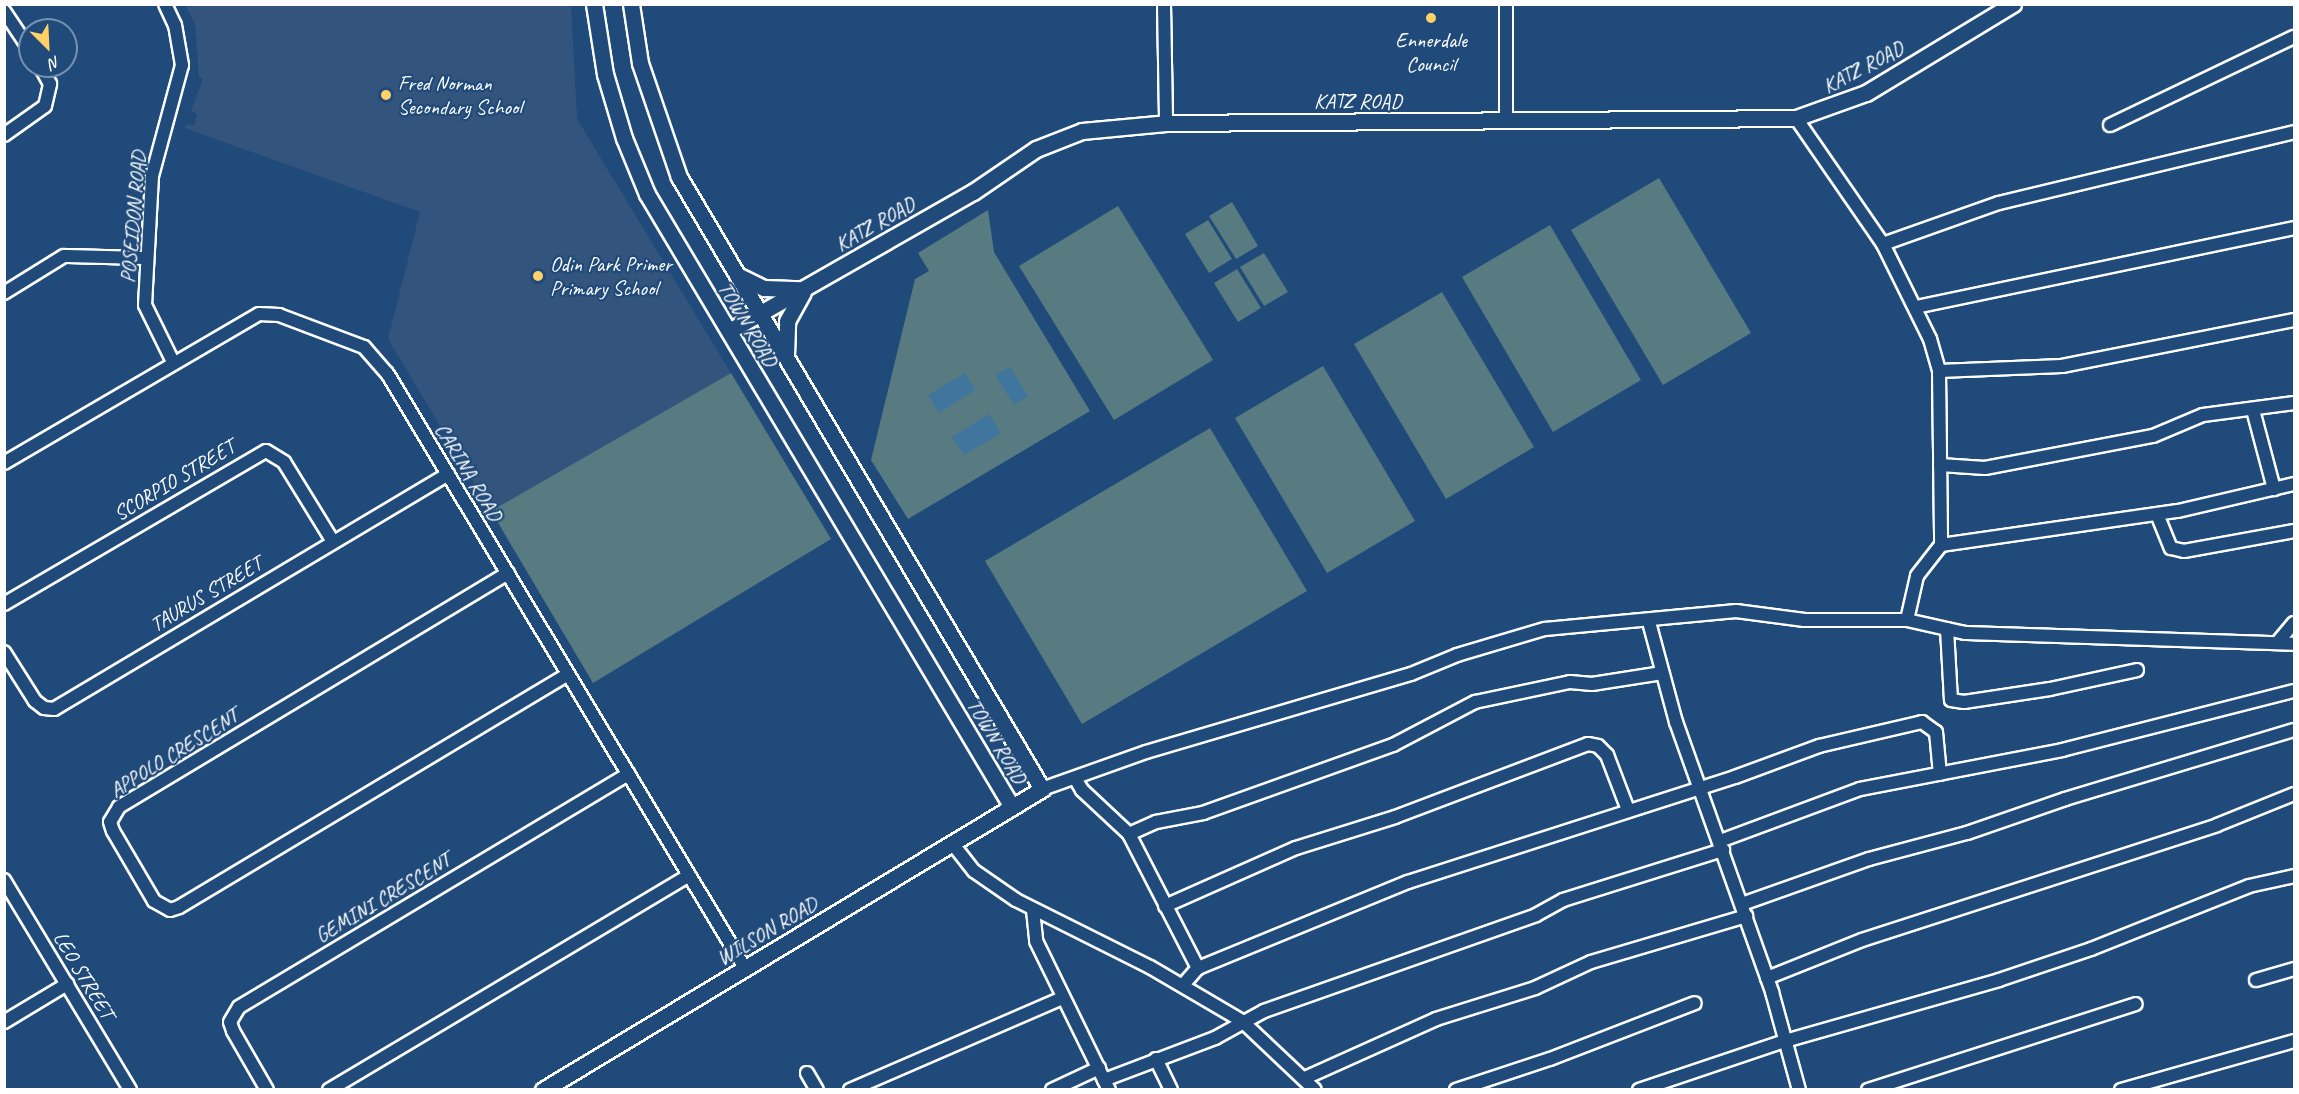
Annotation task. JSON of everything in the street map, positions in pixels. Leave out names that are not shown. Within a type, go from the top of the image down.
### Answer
[{"type":"street","name":"POSEIDON ROAD","points":[[165,4],[176,25],[182,65],[152,176],[145,305],[173,362]]},
{"type":"street","name":"TOWN ROAD","points":[[594,4],[604,74],[624,138],[647,194],[1012,807],[1042,789],[679,177],[661,132],[640,63],[631,4]]},
{"type":"street","points":[[1164,4],[1166,123]]},
{"type":"street","points":[[1506,4],[1506,122]]},
{"type":"street","name":"KATZ ROAD","points":[[729,331],[973,192],[1036,149],[1082,131],[1166,123],[1797,118],[1866,93],[2013,4]]},
{"type":"street","points":[[4,11],[18,32]]},
{"type":"street","points":[[2110,125],[2295,37]]},
{"type":"street","points":[[4,135],[45,106],[50,84],[47,78]]},
{"type":"street","points":[[1797,118],[1884,244],[1916,308],[1939,372],[1941,545],[1917,576],[1907,620]]},
{"type":"street","points":[[1884,244],[1999,204],[2295,132]]},
{"type":"street","points":[[1916,308],[2295,228]]},
{"type":"street","points":[[4,293],[64,256],[146,258]]},
{"type":"street","points":[[735,273],[764,288],[807,288]]},
{"type":"street","points":[[786,360],[787,321],[807,288]]},
{"type":"street","name":"CARINA ROAD","points":[[4,463],[250,317],[267,313],[347,339],[370,352],[387,373],[745,968]]},
{"type":"street","points":[[1939,372],[2062,366],[2295,320]]},
{"type":"street","points":[[1940,465],[1985,468],[2153,436],[2203,415],[2295,403]]},
{"type":"street","points":[[2253,410],[2274,489]]},
{"type":"street","name":"SCORPIO STREET","points":[[4,604],[266,451],[284,462],[332,540]]},
{"type":"street","name":"TAURUS STREET","points":[[4,652],[35,701],[44,708],[54,709],[332,540],[448,474]]},
{"type":"street","points":[[1941,545],[2157,514],[2295,484]]},
{"type":"street","points":[[2157,514],[2171,548],[2184,551],[2295,531]]},
{"type":"street","name":"APPOLO CRESCENT","points":[[508,573],[119,807],[110,822],[112,831],[154,901],[170,910],[179,907],[568,674]]},
{"type":"street","points":[[1042,789],[1211,731],[1411,674],[1523,634],[1736,611],[1804,620],[1907,620],[1965,633],[2295,644]]},
{"type":"street","points":[[1649,622],[1662,673],[1767,978],[1799,1089]]},
{"type":"street","points":[[2277,643],[2295,623]]},
{"type":"street","points":[[1947,629],[1951,700],[1964,702],[2050,689],[2138,670]]},
{"type":"street","points":[[1129,834],[1156,822],[1203,813],[1393,745],[1475,702],[1570,682],[1592,684],[1662,673]]},
{"type":"street","points":[[1052,1089],[1104,1079],[1215,1038],[1242,1022],[1536,915],[1563,900],[1722,846],[1860,789],[2062,750],[2295,691]]},
{"type":"street","points":[[1183,985],[1198,968],[1408,882],[1820,746],[1922,722],[1936,732],[1940,774]]},
{"type":"street","points":[[1742,903],[1869,859],[1966,833],[2065,799],[2295,730]]},
{"type":"street","points":[[1165,906],[1296,848],[1395,817],[1588,744],[1599,746],[1606,755],[1629,810]]},
{"type":"street","name":"GEMINI CRESCENT","points":[[267,1089],[232,1031],[230,1022],[238,1007],[629,774]]},
{"type":"street","points":[[1075,778],[1082,790],[1129,834],[1198,968]]},
{"type":"street","points":[[1767,978],[1862,940],[2217,825],[2295,794]]},
{"type":"street","name":"WILSON ROAD","points":[[543,1089],[1012,807]]},
{"type":"street","points":[[951,843],[974,871],[1033,910],[1183,985],[1242,1022],[1316,1089]]},
{"type":"street","points":[[329,1089],[689,875]]},
{"type":"street","points":[[1639,1089],[1785,1041],[1998,980],[2091,949],[2249,886],[2295,876]]},
{"type":"street","name":"LEO STREET","points":[[4,880],[67,984],[125,1087]]},
{"type":"street","points":[[1033,910],[1036,941],[1104,1079]]},
{"type":"street","points":[[1305,1078],[1436,1019],[1535,988],[1591,962],[1746,916]]},
{"type":"street","points":[[2256,980],[2295,969]]},
{"type":"street","points":[[4,1022],[67,984]]},
{"type":"street","points":[[850,1089],[1063,998]]},
{"type":"street","points":[[1456,1089],[1550,1059],[1695,1003]]},
{"type":"street","points":[[1868,1089],[2136,1004]]},
{"type":"street","points":[[2121,1089],[2295,1041]]},
{"type":"street","points":[[1156,1059],[1171,1089]]},
{"type":"street","points":[[807,1073],[817,1089]]},
{"type":"shaded area","points":[[185,5],[571,5],[577,119],[731,373],[491,511],[388,339],[420,212],[185,128],[186,124],[194,126],[197,114],[191,111],[203,79],[199,77],[195,23]]},
{"type":"shaded area","points":[[1010,367],[1028,396],[1014,405],[995,375]]},
{"type":"shaded area","points":[[965,373],[975,390],[939,413],[928,395]]},
{"type":"shaded area","points":[[989,414],[1001,433],[964,455],[952,437]]},
{"type":"green space","points":[[1659,178],[1751,333],[1663,385],[1571,230]]},
{"type":"green space","points":[[1232,202],[1258,246],[1236,259],[1209,216]]},
{"type":"green space","points":[[1118,206],[1213,360],[1114,420],[1019,266]]},
{"type":"green space","points":[[988,210],[994,252],[1090,411],[908,519],[871,460],[915,279],[929,271],[918,253]]},
{"type":"green space","points":[[1208,220],[1232,259],[1209,273],[1185,234]]},
{"type":"green space","points":[[1550,225],[1641,380],[1553,432],[1462,277]]},
{"type":"green space","points":[[1264,253],[1288,292],[1264,306],[1240,267]]},
{"type":"green space","points":[[1237,269],[1261,308],[1238,322],[1214,283]]},
{"type":"green space","points":[[1442,292],[1534,447],[1446,499],[1354,344]]},
{"type":"green space","points":[[1323,366],[1415,521],[1327,573],[1235,418]]},
{"type":"green space","points":[[731,373],[831,539],[593,683],[491,511]]},
{"type":"green space","points":[[1210,428],[1307,591],[1082,724],[985,561]]},
{"type":"place","name":"Ennerdale Council","points":[[1431,18]]},
{"type":"place","name":"Fred Norman Secondary School","points":[[386,95]]},
{"type":"place","name":"Odin Park Primer Primary School","points":[[538,276]]}]
